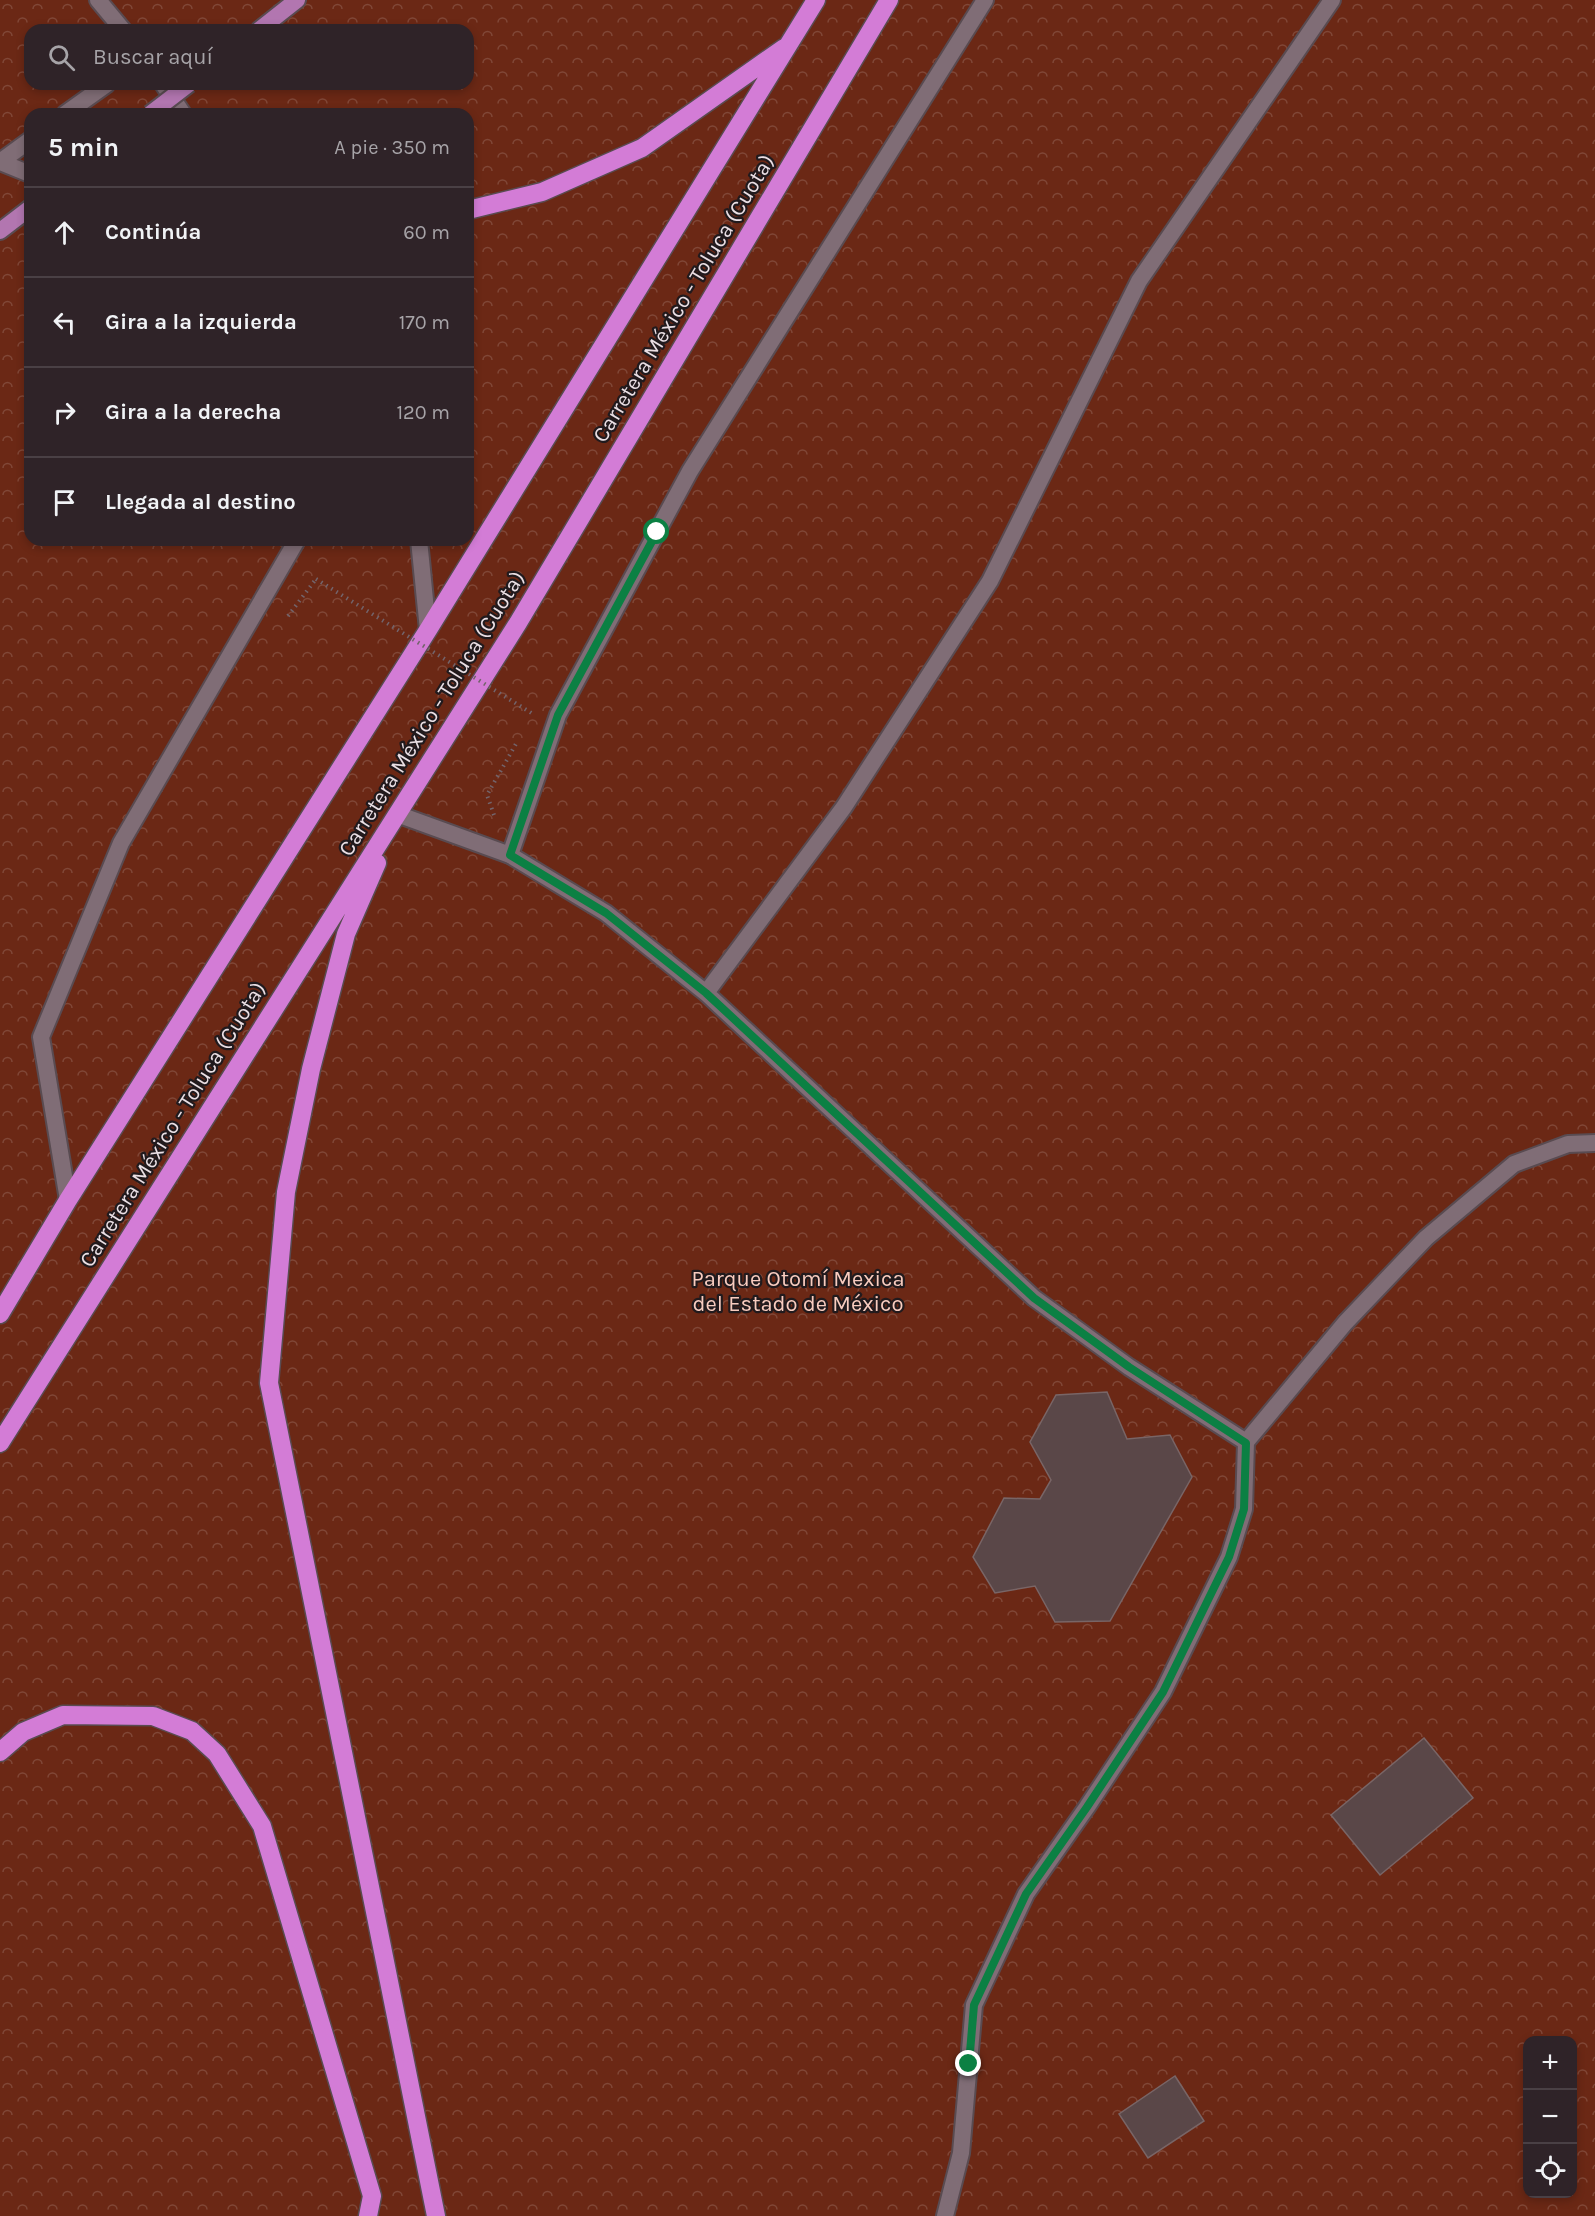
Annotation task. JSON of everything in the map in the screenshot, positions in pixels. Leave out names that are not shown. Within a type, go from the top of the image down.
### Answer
[{"type":"highway","name":"Carretera México - Toluca (Cuota)","points":[[0,1314],[68,1200],[428,630],[816,0]]},
{"type":"highway","name":"Carretera México - Toluca (Cuota)","points":[[0,1443],[518,623],[889,0]]},
{"type":"highway","points":[[474,209],[542,192],[642,148],[790,44]]},
{"type":"highway","points":[[397,814],[346,934],[311,1069],[286,1192],[268,1383],[436,2216]]},
{"type":"highway","points":[[0,1752],[23,1732],[63,1715],[153,1716],[192,1731],[217,1754],[262,1826],[372,2196],[368,2216]]},
{"type":"main road","points":[[267,24],[297,0]]},
{"type":"main road","points":[[158,108],[181,90]]},
{"type":"main road","points":[[0,231],[24,212]]},
{"type":"street","points":[[98,0],[118,24]]},
{"type":"street","points":[[510,855],[558,715],[690,471],[985,0]]},
{"type":"street","points":[[706,993],[844,807],[990,581],[1139,281],[1332,0]]},
{"type":"street","points":[[73,108],[99,90]]},
{"type":"street","points":[[167,90],[179,108]]},
{"type":"street","points":[[0,162],[24,144]]},
{"type":"street","points":[[0,162],[24,172]]},
{"type":"street","points":[[68,1200],[42,1037],[121,843],[294,546]]},
{"type":"street","points":[[420,546],[428,630]]},
{"type":"street","points":[[397,814],[510,855],[606,913],[706,993],[1034,1298],[1129,1367],[1246,1443]]},
{"type":"street","points":[[945,2216],[961,2153],[974,2005],[1026,1894],[1163,1692],[1229,1557],[1244,1509],[1246,1443],[1345,1323],[1435,1231],[1514,1164],[1568,1144],[1595,1143]]},
{"type":"path","points":[[316,579],[533,714]]},
{"type":"green space","name":"Parque Otomí Mexica del Estado de México","points":[[0,0],[1595,0],[1595,2216],[0,2216]]},
{"type":"building","points":[[1107,1392],[1127,1439],[1170,1435],[1192,1477],[1110,1621],[1055,1622],[1035,1586],[995,1593],[973,1557],[1004,1498],[1040,1499],[1051,1480],[1030,1442],[1056,1395]]},
{"type":"building","points":[[1424,1738],[1473,1798],[1380,1875],[1331,1815]]},
{"type":"building","points":[[1175,2076],[1204,2121],[1148,2158],[1119,2114]]},
{"type":"route","points":[[657,532],[558,715],[510,855],[606,913],[706,993],[1034,1298],[1129,1367],[1246,1443],[1244,1509],[1229,1557],[1163,1692],[1026,1894],[974,2005],[969,2064]]}]
